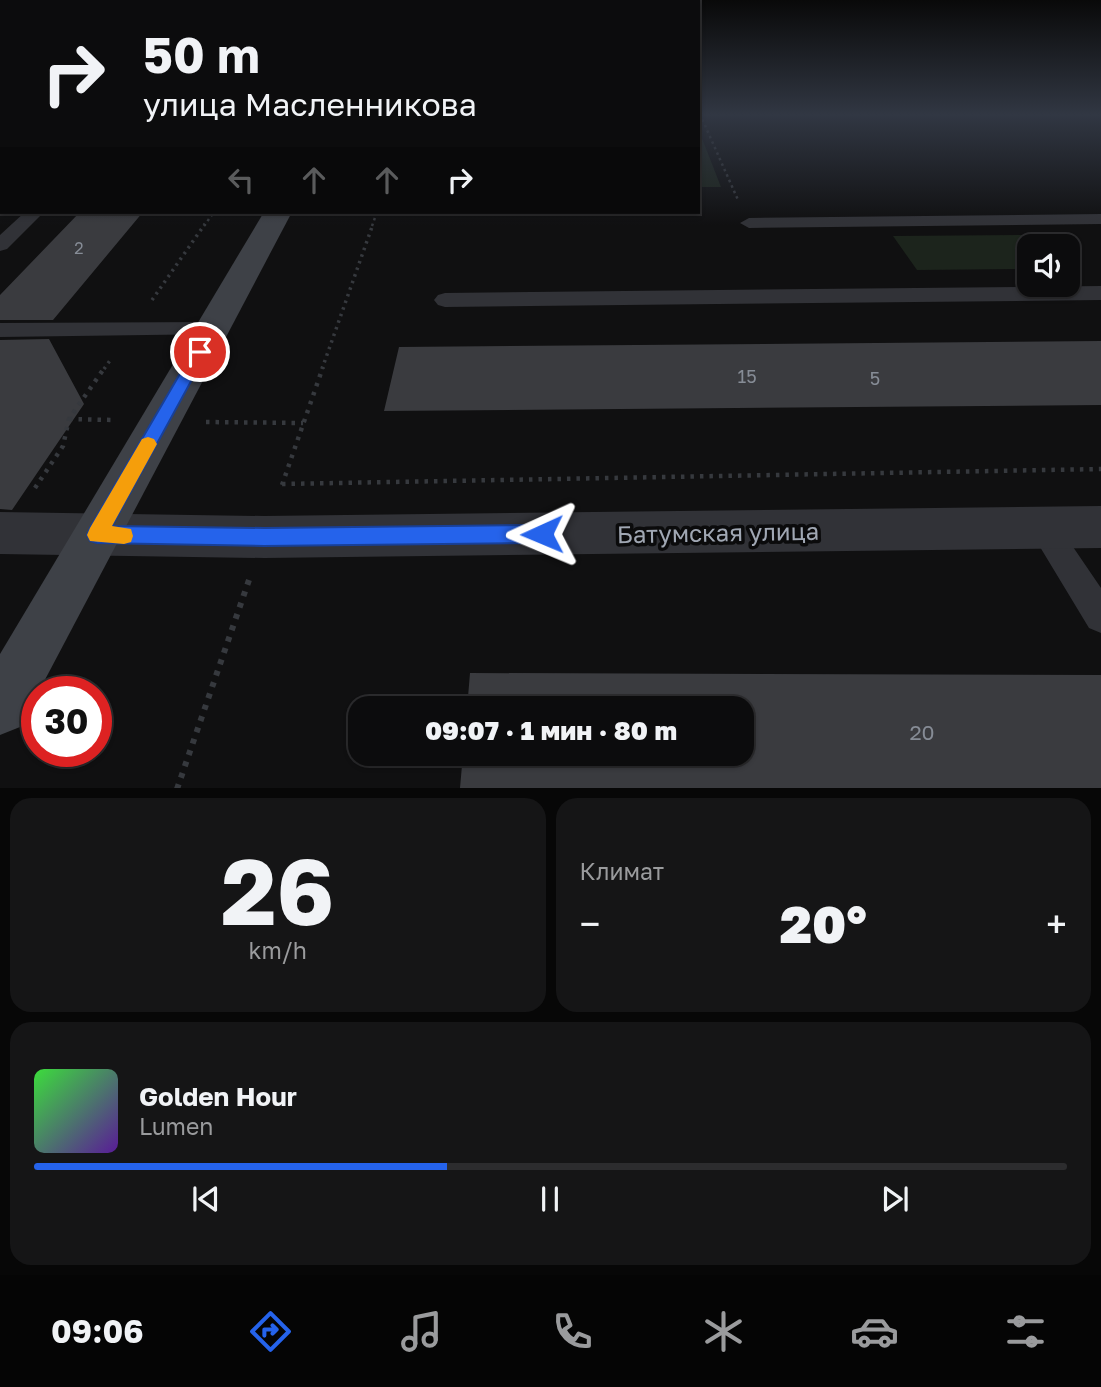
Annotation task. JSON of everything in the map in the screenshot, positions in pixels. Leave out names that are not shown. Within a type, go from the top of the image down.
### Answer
[{"type":"street","points":[[0,707],[277,214]]},
{"type":"street","name":"Батумская улица","points":[[0,533],[264,537],[1101,527]]},
{"type":"lane","points":[[0,244],[33,214]]},
{"type":"lane","points":[[749,223],[1101,219]]},
{"type":"lane","points":[[445,300],[1101,293]]},
{"type":"lane","points":[[0,330],[213,329]]},
{"type":"lane","points":[[1044,528],[1101,617]]},
{"type":"path","points":[[717,151],[749,223]]},
{"type":"path","points":[[29,497],[63,446],[69,419],[213,214]]},
{"type":"path","points":[[282,484],[1101,469]]},
{"type":"shaded area","points":[[700,151],[707,151],[721,187],[700,187]]},
{"type":"shaded area","points":[[1017,235],[1017,269],[917,270],[893,236]]},
{"type":"building","points":[[78,214],[141,214],[53,320],[0,320],[0,295]]},
{"type":"building","points":[[49,339],[84,404],[12,510],[0,509],[0,340]]},
{"type":"building","points":[[1101,341],[1101,405],[384,411],[399,347]]},
{"type":"building","points":[[470,673],[1101,675],[1101,788],[460,788],[462,766],[754,766],[754,696],[468,696]]},
{"type":"slow traffic","points":[[124,536],[97,535],[148,444]]},
{"type":"route","points":[[200,352],[97,535],[264,537],[542,534]]}]
